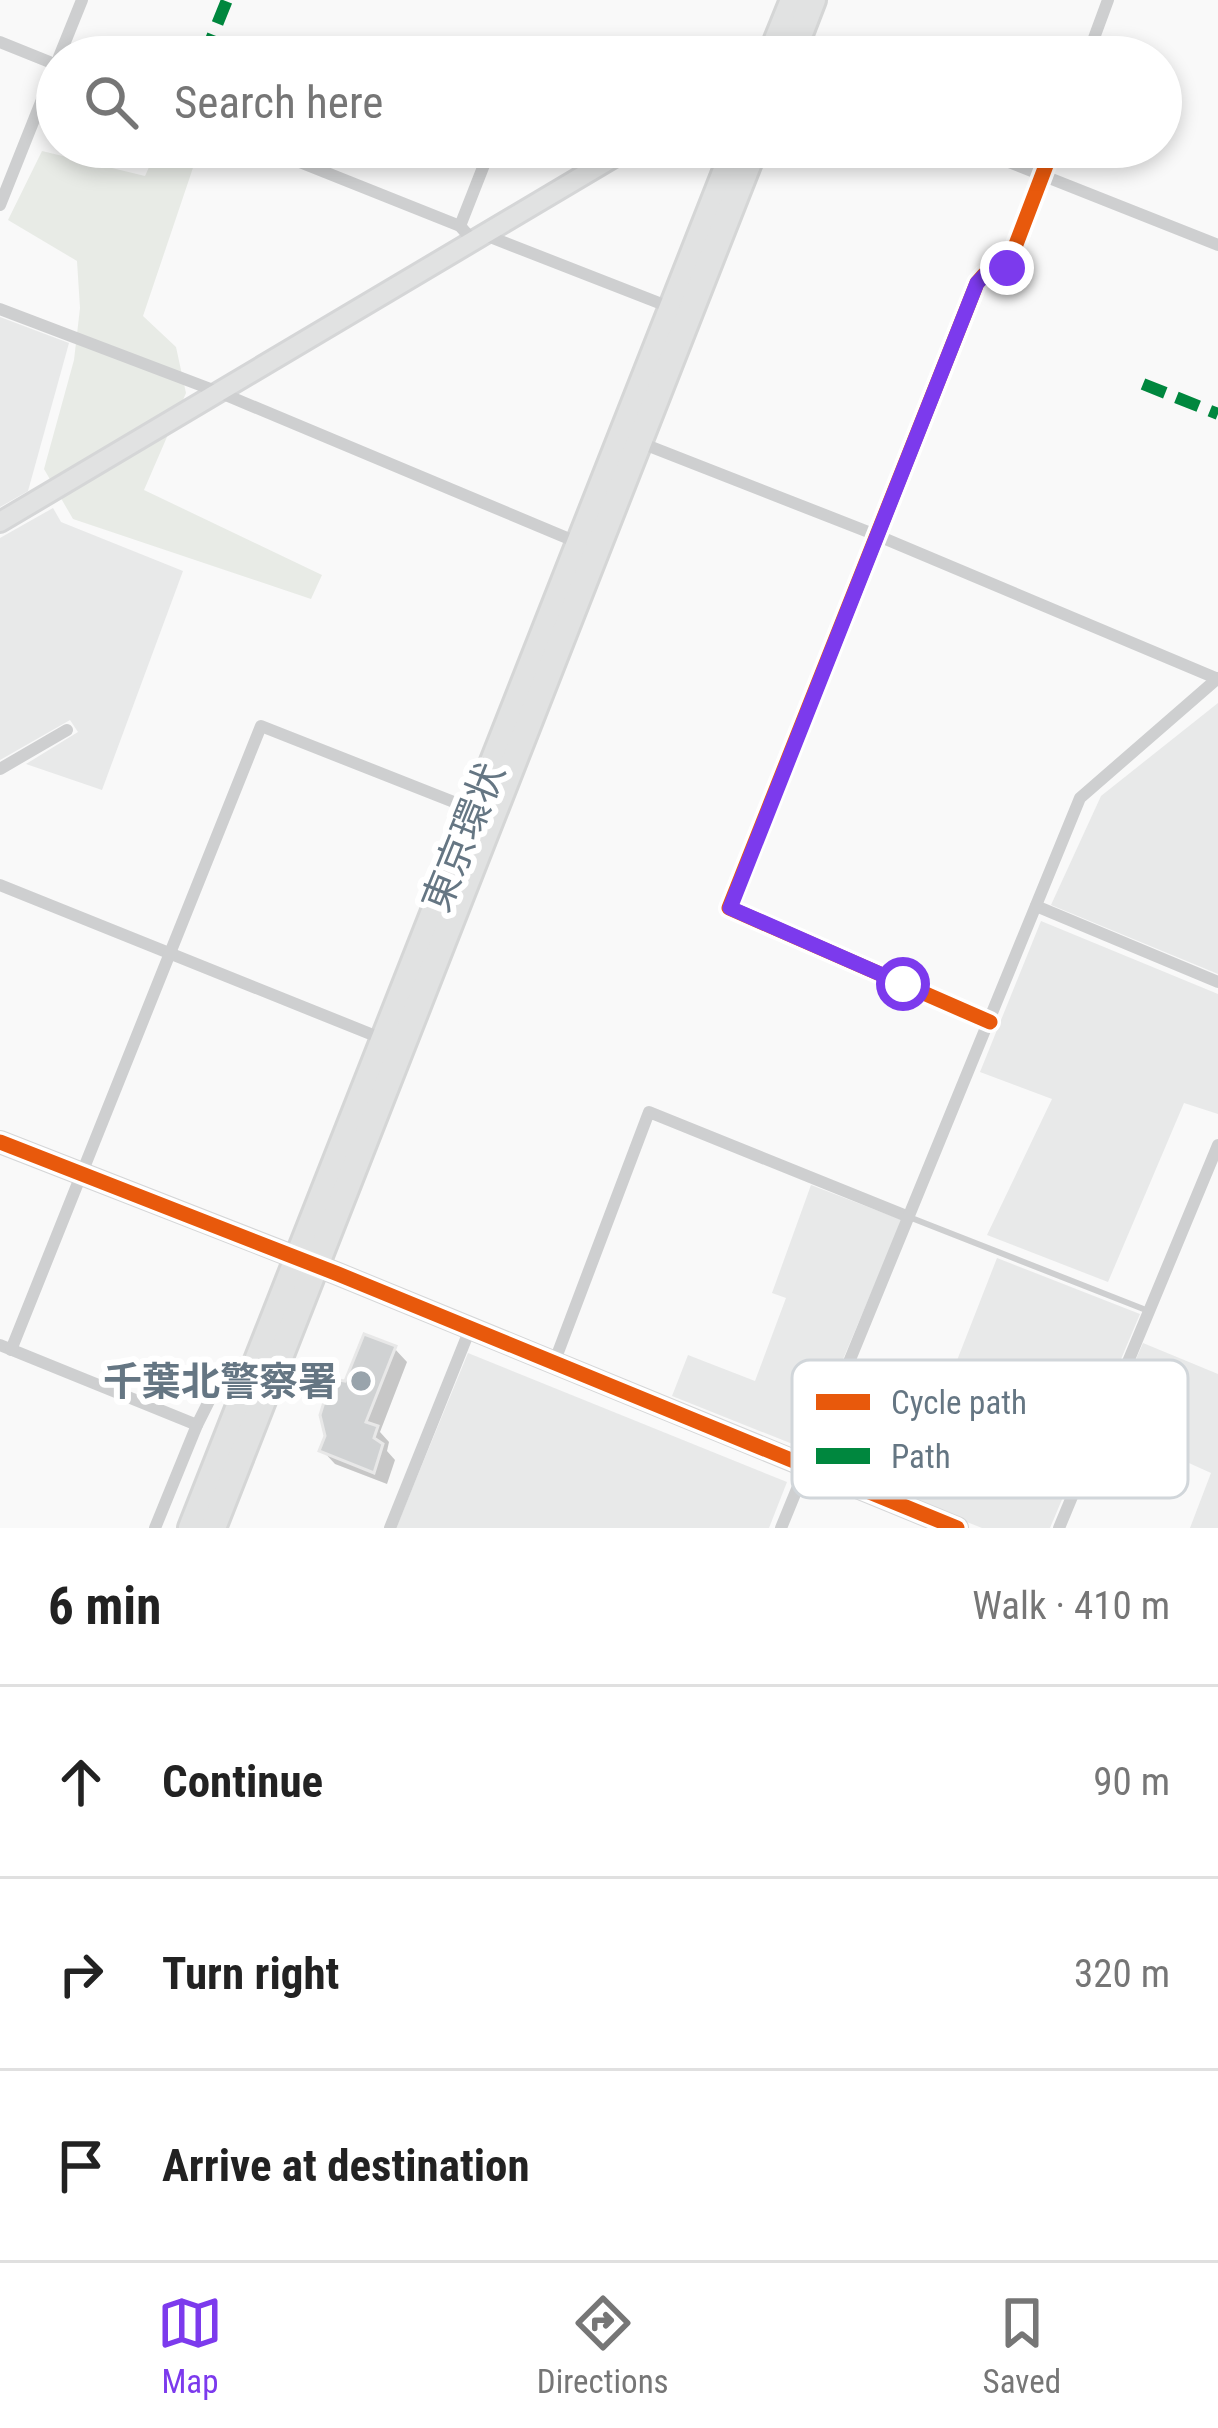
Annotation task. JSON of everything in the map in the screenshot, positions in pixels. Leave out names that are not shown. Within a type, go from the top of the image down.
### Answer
[{"type":"highway","points":[[778,36],[793,0]]},
{"type":"highway","points":[[799,36],[813,0]]},
{"type":"highway","name":"東京環状","points":[[213,1528],[383,1039],[580,543],[631,439],[672,308],[728,168]]},
{"type":"highway","name":"東京環状","points":[[191,1528],[306,1262],[631,439],[746,168]]},
{"type":"street","points":[[67,36],[82,0]]},
{"type":"street","points":[[1095,36],[1108,0]]},
{"type":"street","points":[[0,43],[36,55]]},
{"type":"street","points":[[0,205],[36,115]]},
{"type":"street","points":[[315,168],[480,238],[672,308]]},
{"type":"street","points":[[460,226],[483,168]]},
{"type":"street","points":[[0,522],[596,168]]},
{"type":"street","points":[[1025,168],[1218,245]]},
{"type":"street","points":[[990,1022],[730,908],[977,283],[1007,268],[1046,168]]},
{"type":"street","points":[[0,309],[221,393],[580,543]]},
{"type":"street","points":[[631,439],[1218,678],[1079,798],[850,1360]]},
{"type":"street","points":[[196,1425],[5,1347],[82,1172],[261,726],[474,810]]},
{"type":"street","points":[[0,769],[67,730]]},
{"type":"street","points":[[0,885],[383,1039]]},
{"type":"street","points":[[1036,906],[1218,982]]},
{"type":"street","points":[[554,1363],[649,1112],[909,1217]]},
{"type":"street","points":[[0,1142],[792,1462]]},
{"type":"street","points":[[1128,1360],[1218,1145]]},
{"type":"street","points":[[390,1528],[470,1329]]},
{"type":"street","points":[[155,1528],[219,1381]]},
{"type":"street","points":[[781,1528],[794,1498]]},
{"type":"street","points":[[882,1498],[957,1528]]},
{"type":"street","points":[[1059,1528],[1071,1498]]},
{"type":"lane","points":[[909,1217],[1148,1312]]},
{"type":"shaded area","points":[[36,163],[36,168],[112,168],[145,176],[149,168],[193,168],[143,316],[176,347],[186,393],[144,490],[322,575],[311,599],[73,519],[44,469],[74,360],[80,308],[77,261],[8,220]]},
{"type":"shaded area","points":[[0,317],[69,343],[28,491],[0,507]]},
{"type":"shaded area","points":[[53,508],[61,522],[183,571],[102,790],[26,764],[78,732],[70,720],[0,760],[0,538]]},
{"type":"shaded area","points":[[1218,703],[1218,974],[1051,905],[1101,796]]},
{"type":"shaded area","points":[[1041,921],[1218,994],[1218,1114],[1184,1103],[1108,1282],[987,1235],[1052,1099],[980,1072]]},
{"type":"shaded area","points":[[811,1185],[902,1220],[843,1360],[792,1360],[792,1444],[672,1396],[688,1355],[755,1381],[786,1298],[772,1293]]},
{"type":"shaded area","points":[[997,1258],[1140,1314],[1121,1360],[957,1360]]},
{"type":"shaded area","points":[[1143,1343],[1184,1360],[1136,1360]]},
{"type":"shaded area","points":[[468,1353],[787,1482],[769,1528],[396,1528]]},
{"type":"shaded area","points":[[1188,1362],[1218,1374],[1218,1528],[1190,1528],[1211,1473],[1188,1463]]},
{"type":"shaded area","points":[[907,1498],[1063,1498],[1050,1528],[982,1528]]},
{"type":"building","points":[[364,1334],[396,1346],[366,1422],[378,1426],[374,1438],[383,1444],[374,1473],[319,1451],[325,1436],[320,1415],[324,1402],[339,1380],[345,1381]]},
{"type":"marked path","points":[[212,36],[227,0]]},
{"type":"marked path","points":[[1143,384],[1218,414]]},
{"type":"cycle path","points":[[990,1022],[729,908],[977,283],[984,275],[1007,268],[1045,168]]},
{"type":"cycle path","points":[[0,1142],[792,1460]]},
{"type":"cycle path","points":[[884,1498],[957,1528]]},
{"type":"place","name":"千葉北警察署","points":[[361,1381]]},
{"type":"route","points":[[903,984],[730,908],[977,283],[1007,268]]}]
